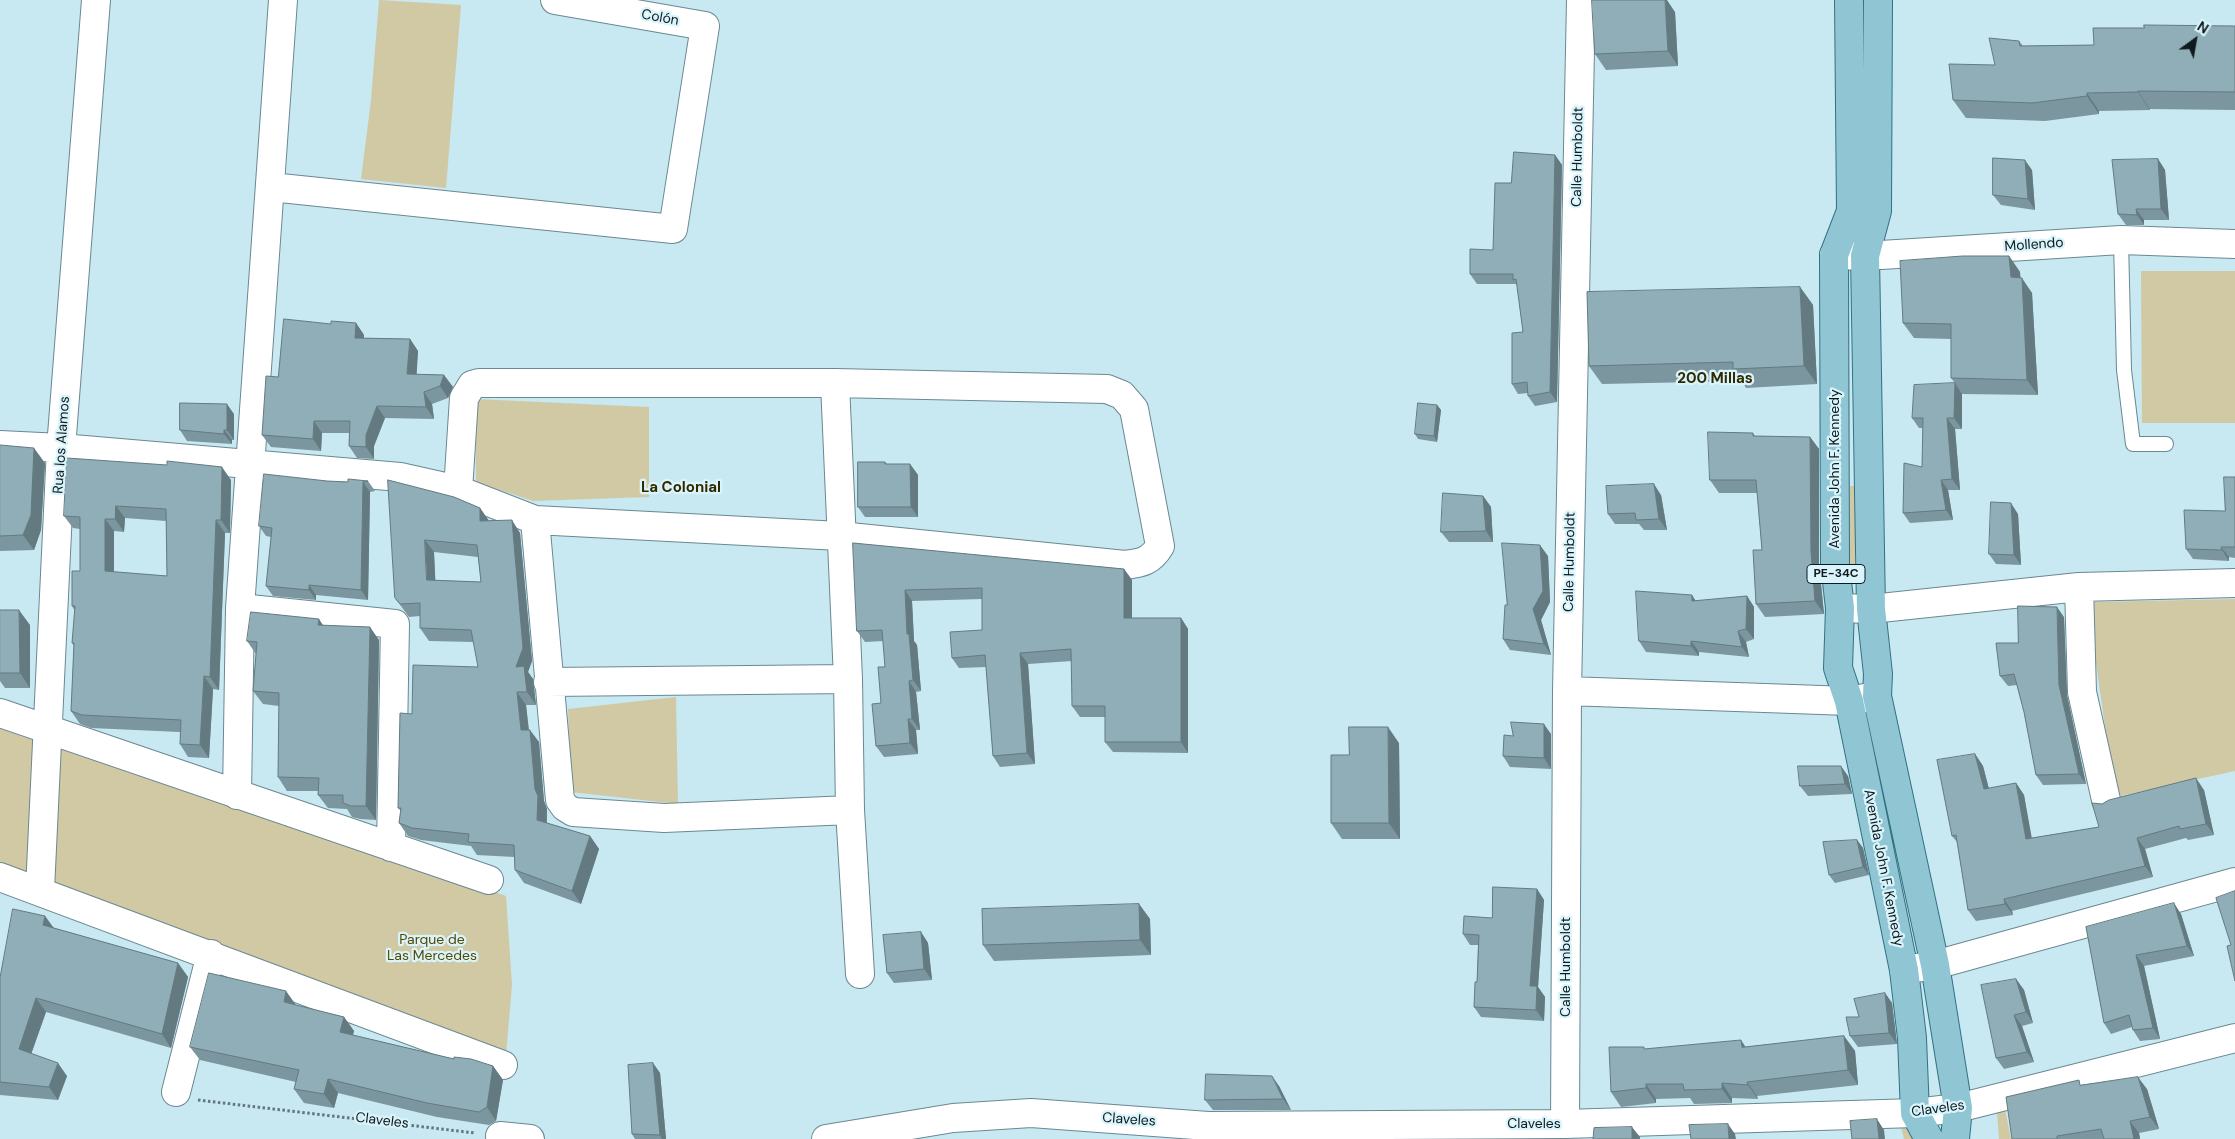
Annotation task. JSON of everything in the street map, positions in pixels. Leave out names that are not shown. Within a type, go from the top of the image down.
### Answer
[{"type":"main road","name":"Avenida John F. Kennedy","points":[[1849,0],[1851,211],[1834,255],[1836,564],[1840,608],[1838,668],[1849,701],[1904,970],[1912,1038],[1915,1113],[1929,1139]]},
{"type":"main road","name":"Avenida John F. Kennedy","points":[[1878,0],[1877,211],[1865,256],[1871,609],[1878,674],[1877,696],[1935,965],[1958,1108],[1954,1139]]},
{"type":"main road","points":[[1850,78],[1877,78]]},
{"type":"street","name":"Rua los Alamos","points":[[40,890],[49,730],[60,448],[96,0]]},
{"type":"street","points":[[237,795],[240,608],[283,0]]},
{"type":"street","name":"Colón","points":[[271,187],[673,229],[705,26],[555,0]]},
{"type":"street","name":"Calle Humboldt","points":[[1565,1124],[1567,691],[1582,0]]},
{"type":"street","name":"Mollendo","points":[[1834,255],[1865,256],[2120,240],[2235,244]]},
{"type":"street","points":[[0,445],[60,448],[400,477],[458,490],[535,520],[840,536],[1125,564],[1143,563],[1154,556],[1160,546],[1134,409],[1122,395],[1107,389],[835,383],[479,383],[472,385],[464,398],[458,490]]},
{"type":"street","points":[[835,383],[840,536],[848,680],[850,810],[860,974]]},
{"type":"street","points":[[535,520],[560,800],[565,807],[574,812],[664,818],[850,810]]},
{"type":"street","points":[[1840,608],[1871,609],[2078,587],[2235,583]]},
{"type":"street","points":[[2078,587],[2082,692],[2106,800]]},
{"type":"street","points":[[240,608],[396,624],[392,847]]},
{"type":"street","points":[[548,682],[848,680]]},
{"type":"street","points":[[1567,691],[1849,701],[1877,696]]},
{"type":"street","points":[[0,714],[489,880]]},
{"type":"street","points":[[0,877],[40,890],[503,1065]]},
{"type":"street","points":[[1904,970],[1935,965],[2235,882]]},
{"type":"street","points":[[187,1096],[211,954]]},
{"type":"street","name":"Claveles","points":[[826,1139],[933,1130],[953,1118],[1030,1113],[1208,1126],[1565,1124],[1915,1113],[1958,1108],[2235,1038]]},
{"type":"street","points":[[500,1136],[530,1139]]},
{"type":"lane","points":[[2120,240],[2124,370],[2133,444],[2166,444]]},
{"type":"path","name":"Claveles","points":[[187,1096],[500,1136]]},
{"type":"green space","points":[[379,0],[461,5],[446,188],[361,179],[371,100]]},
{"type":"green space","points":[[2141,271],[2235,271],[2235,423],[2142,423]]},
{"type":"green space","points":[[475,399],[649,407],[649,497],[533,501],[476,482]]},
{"type":"green space","points":[[1850,486],[1855,486],[1855,583],[1850,583]]},
{"type":"green space","points":[[2235,599],[2235,771],[2115,797],[2088,606],[2095,602]]},
{"type":"green space","points":[[676,697],[678,804],[571,792],[568,709]]},
{"type":"green space","name":"Parque de Las Mercedes","points":[[0,721],[506,896],[512,985],[506,1055],[0,863]]},
{"type":"green space","points":[[2004,1104],[2011,1139],[1999,1139],[1997,1112]]},
{"type":"green space","points":[[1913,1126],[1916,1139],[1904,1139],[1901,1127]]},
{"type":"building","points":[[1592,0],[1665,0],[1668,51],[1595,54]]},
{"type":"building","points":[[2144,25],[2235,26],[2235,92],[2138,91],[2087,93],[2087,96],[2032,103],[1953,100],[1949,64],[1995,65],[1989,38],[2019,41],[2020,46],[2094,45],[2093,28],[2144,28]]},
{"type":"building","points":[[1514,152],[1555,155],[1550,392],[1528,396],[1527,382],[1512,384],[1512,333],[1523,332],[1516,279],[1513,280],[1513,274],[1470,274],[1470,249],[1493,250],[1495,183],[1511,183]]},
{"type":"building","points":[[1993,158],[2025,160],[2028,199],[1993,195]]},
{"type":"building","points":[[2158,159],[2161,209],[2136,209],[2137,215],[2118,214],[2112,160]]},
{"type":"building","points":[[1963,256],[2009,256],[2011,277],[2022,278],[2027,380],[1951,378],[1951,324],[1903,323],[1900,261]]},
{"type":"building","points":[[1800,287],[1804,366],[1733,369],[1733,362],[1589,366],[1587,292]]},
{"type":"building","points":[[284,319],[331,324],[331,321],[356,323],[355,338],[410,339],[407,374],[444,375],[440,386],[424,392],[426,407],[377,406],[366,435],[366,447],[349,446],[350,421],[314,421],[313,439],[262,435],[266,376],[278,377]]},
{"type":"building","points":[[1955,383],[1954,418],[1947,418],[1952,479],[1941,480],[1946,510],[1903,513],[1904,463],[1922,467],[1923,418],[1912,418],[1914,385]]},
{"type":"building","points":[[180,403],[227,404],[227,430],[224,430],[224,434],[180,430]]},
{"type":"building","points":[[1418,403],[1437,405],[1434,436],[1415,434]]},
{"type":"building","points":[[1708,432],[1753,433],[1753,436],[1810,437],[1811,552],[1815,601],[1756,604],[1753,550],[1762,550],[1756,480],[1710,480]]},
{"type":"building","points":[[0,445],[34,448],[31,515],[23,535],[0,536]]},
{"type":"building","points":[[67,458],[167,465],[167,461],[222,467],[221,520],[216,520],[210,677],[204,676],[200,745],[180,744],[181,720],[82,715],[71,711],[74,643],[72,643],[75,606],[72,606],[72,571],[80,571],[80,517],[64,516]],"holes":[[[116,506],[166,509],[167,576],[105,571],[105,519],[115,519]]]},
{"type":"building","points":[[858,462],[910,464],[911,507],[858,507]]},
{"type":"building","points":[[264,474],[327,481],[348,482],[348,479],[368,481],[363,482],[361,590],[309,585],[309,590],[266,586],[272,528],[259,526]]},
{"type":"building","points":[[2224,477],[2235,477],[2235,547],[2221,547],[2222,550],[2186,549],[2184,510],[2225,511]]},
{"type":"building","points":[[388,480],[454,497],[480,508],[480,521],[512,520],[523,648],[516,667],[524,666],[527,692],[517,692],[521,730],[530,730],[535,789],[538,796],[537,820],[590,836],[572,891],[515,870],[514,845],[468,842],[469,834],[412,828],[399,823],[401,808],[398,808],[400,713],[412,714],[413,665],[478,667],[471,630],[420,628],[420,603],[400,604],[395,598]],"holes":[[[425,540],[477,545],[481,582],[427,580]]]},
{"type":"building","points":[[1654,484],[1659,519],[1636,520],[1635,513],[1608,514],[1606,486]]},
{"type":"building","points":[[1443,493],[1483,496],[1486,531],[1441,532]]},
{"type":"building","points":[[1991,502],[2011,503],[2014,555],[1989,554]]},
{"type":"building","points":[[853,543],[1124,569],[1124,618],[1181,618],[1181,742],[1105,742],[1105,706],[1072,706],[1071,649],[1020,653],[1027,753],[993,756],[985,655],[952,658],[950,632],[982,630],[982,588],[905,590],[907,634],[909,634],[913,680],[909,681],[912,719],[908,719],[910,743],[876,746],[872,704],[881,703],[878,667],[885,667],[882,630],[857,631]]},
{"type":"building","points":[[1502,543],[1540,545],[1543,591],[1533,609],[1544,644],[1503,639],[1505,605],[1507,605]]},
{"type":"building","points":[[1636,591],[1692,595],[1692,601],[1747,596],[1746,629],[1738,631],[1742,647],[1691,641],[1691,646],[1639,641]]},
{"type":"building","points":[[2018,606],[2057,607],[2059,685],[2079,774],[2036,775],[2024,712],[2014,674],[2000,676],[1996,643],[2018,643]]},
{"type":"building","points":[[0,610],[19,610],[20,673],[0,673]]},
{"type":"building","points":[[251,612],[319,619],[318,625],[370,627],[366,806],[351,806],[343,803],[343,795],[318,795],[319,778],[278,777],[279,693],[253,691],[257,642],[247,641]]},
{"type":"building","points":[[1511,722],[1544,724],[1544,758],[1503,756],[1504,735],[1513,736]]},
{"type":"building","points":[[1349,727],[1388,727],[1389,823],[1331,823],[1331,755],[1349,755]]},
{"type":"building","points":[[1975,754],[1984,789],[2016,783],[2026,839],[2099,827],[2092,803],[2102,804],[2109,800],[2196,778],[2206,824],[2180,829],[2179,826],[2137,838],[2145,866],[2004,899],[2005,904],[1968,910],[1956,835],[1952,836],[1937,760]]},
{"type":"building","points":[[1798,766],[1841,766],[1845,784],[1800,786]]},
{"type":"building","points":[[1857,840],[1863,867],[1829,875],[1823,842]]},
{"type":"building","points":[[1493,887],[1537,889],[1530,986],[1537,986],[1536,1010],[1474,1007],[1479,935],[1463,934],[1464,916],[1492,918]]},
{"type":"building","points":[[2235,891],[2235,981],[2227,946],[2231,945],[2216,898]]},
{"type":"building","points":[[2174,903],[2187,946],[2136,955],[2153,1028],[2133,1030],[2129,1015],[2104,1023],[2086,927]]},
{"type":"building","points":[[1139,904],[1140,940],[983,945],[982,909]]},
{"type":"building","points":[[13,909],[45,916],[43,925],[178,963],[162,1034],[36,998],[19,1049],[58,1063],[49,1087],[0,1082],[0,978]]},
{"type":"building","points":[[921,932],[924,969],[887,973],[883,935]]},
{"type":"building","points":[[209,973],[286,991],[284,1002],[344,1017],[340,1032],[454,1059],[454,1057],[471,1059],[493,1066],[487,1107],[479,1112],[427,1103],[328,1079],[324,1094],[294,1089],[299,1070],[190,1047]]},
{"type":"building","points":[[2016,979],[2026,1012],[2014,1015],[2027,1052],[1996,1058],[1981,985]]},
{"type":"building","points":[[1885,993],[1889,1033],[1850,1036],[1846,1017],[1859,1017],[1854,999]]},
{"type":"building","points":[[1844,1036],[1848,1070],[1747,1082],[1748,1085],[1722,1083],[1722,1089],[1684,1090],[1683,1084],[1646,1084],[1646,1088],[1611,1092],[1609,1047],[1644,1047],[1644,1049],[1741,1040],[1742,1047]]},
{"type":"building","points":[[653,1063],[660,1135],[632,1134],[628,1065]]},
{"type":"building","points":[[1206,1074],[1272,1076],[1283,1099],[1205,1100]]},
{"type":"building","points":[[2138,1077],[2150,1117],[2130,1121],[2134,1139],[2104,1139],[2101,1129],[2057,1136],[2057,1139],[2012,1139],[2006,1097],[2079,1080],[2080,1085]]},
{"type":"building","points":[[1877,1119],[1879,1139],[1852,1139],[1850,1121]]},
{"type":"building","points":[[1728,1124],[1729,1139],[1691,1139],[1689,1125]]},
{"type":"building","points":[[1632,1127],[1632,1139],[1593,1139],[1594,1128]]},
{"type":"district","name":"200 Millas","points":[[1715,379]]},
{"type":"district","name":"La Colonial","points":[[681,488]]}]
